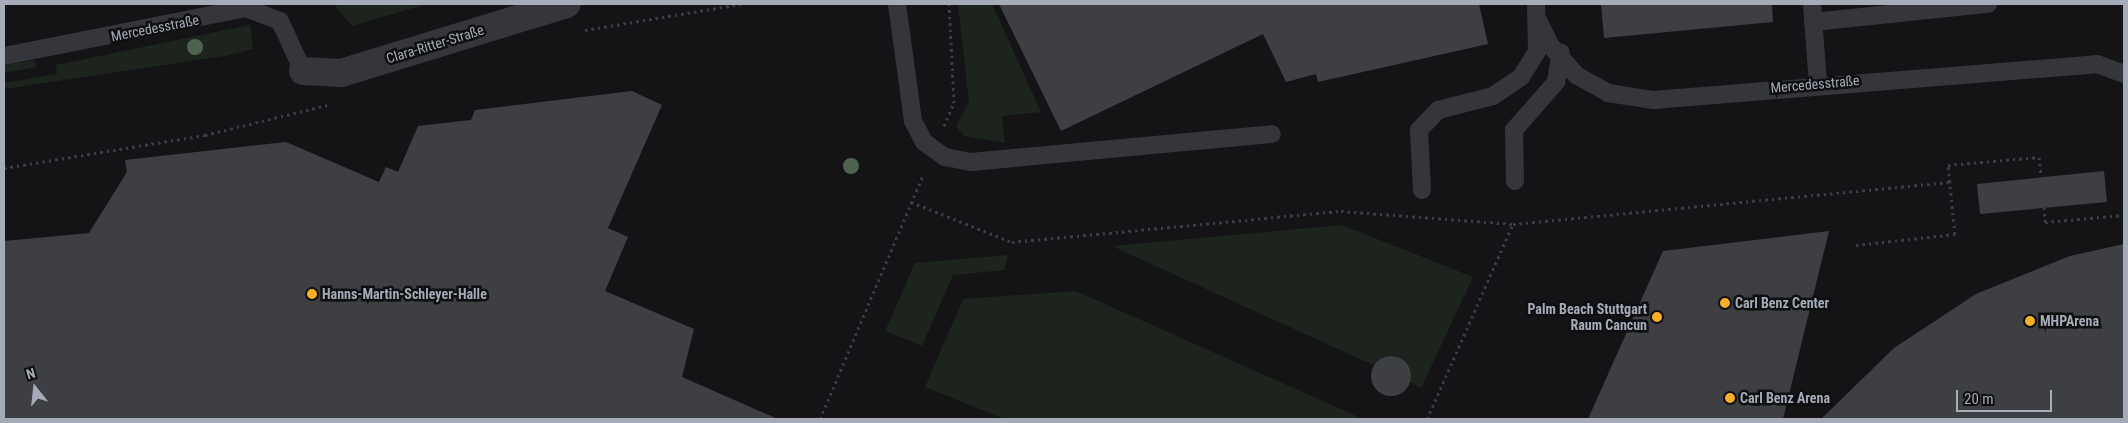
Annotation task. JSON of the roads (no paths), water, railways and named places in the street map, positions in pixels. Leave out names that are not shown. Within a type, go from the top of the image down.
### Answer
[{"type":"street","name":"Clara-Ritter-Straße","points":[[302,71],[340,73],[567,4]]},
{"type":"lane","points":[[897,4],[908,102],[918,132],[934,150],[971,162],[1272,134]]},
{"type":"lane","points":[[1812,4],[1818,83]]},
{"type":"lane","points":[[1813,22],[1988,4]]},
{"type":"lane","name":"Mercedesstraße","points":[[4,56],[246,8],[280,21],[302,71]]},
{"type":"lane","name":"Mercedesstraße","points":[[1538,9],[1562,61],[1576,75],[1608,93],[1653,100],[1818,83],[2097,64],[2124,74]]},
{"type":"lane","points":[[1422,190],[1419,130],[1438,110],[1493,96],[1521,77],[1537,51],[1538,9]]},
{"type":"lane","points":[[1515,181],[1514,130],[1556,82],[1562,61]]},
{"type":"place","name":"Hanns-Martin-Schleyer-Halle","points":[[312,294]]},
{"type":"place","name":"Carl Benz Center","points":[[1725,303]]},
{"type":"place","name":"Palm Beach Stuttgart Raum Cancun","points":[[1657,317]]},
{"type":"place","name":"MHPArena","points":[[2030,321]]},
{"type":"place","name":"Carl Benz Arena","points":[[1730,398]]}]
